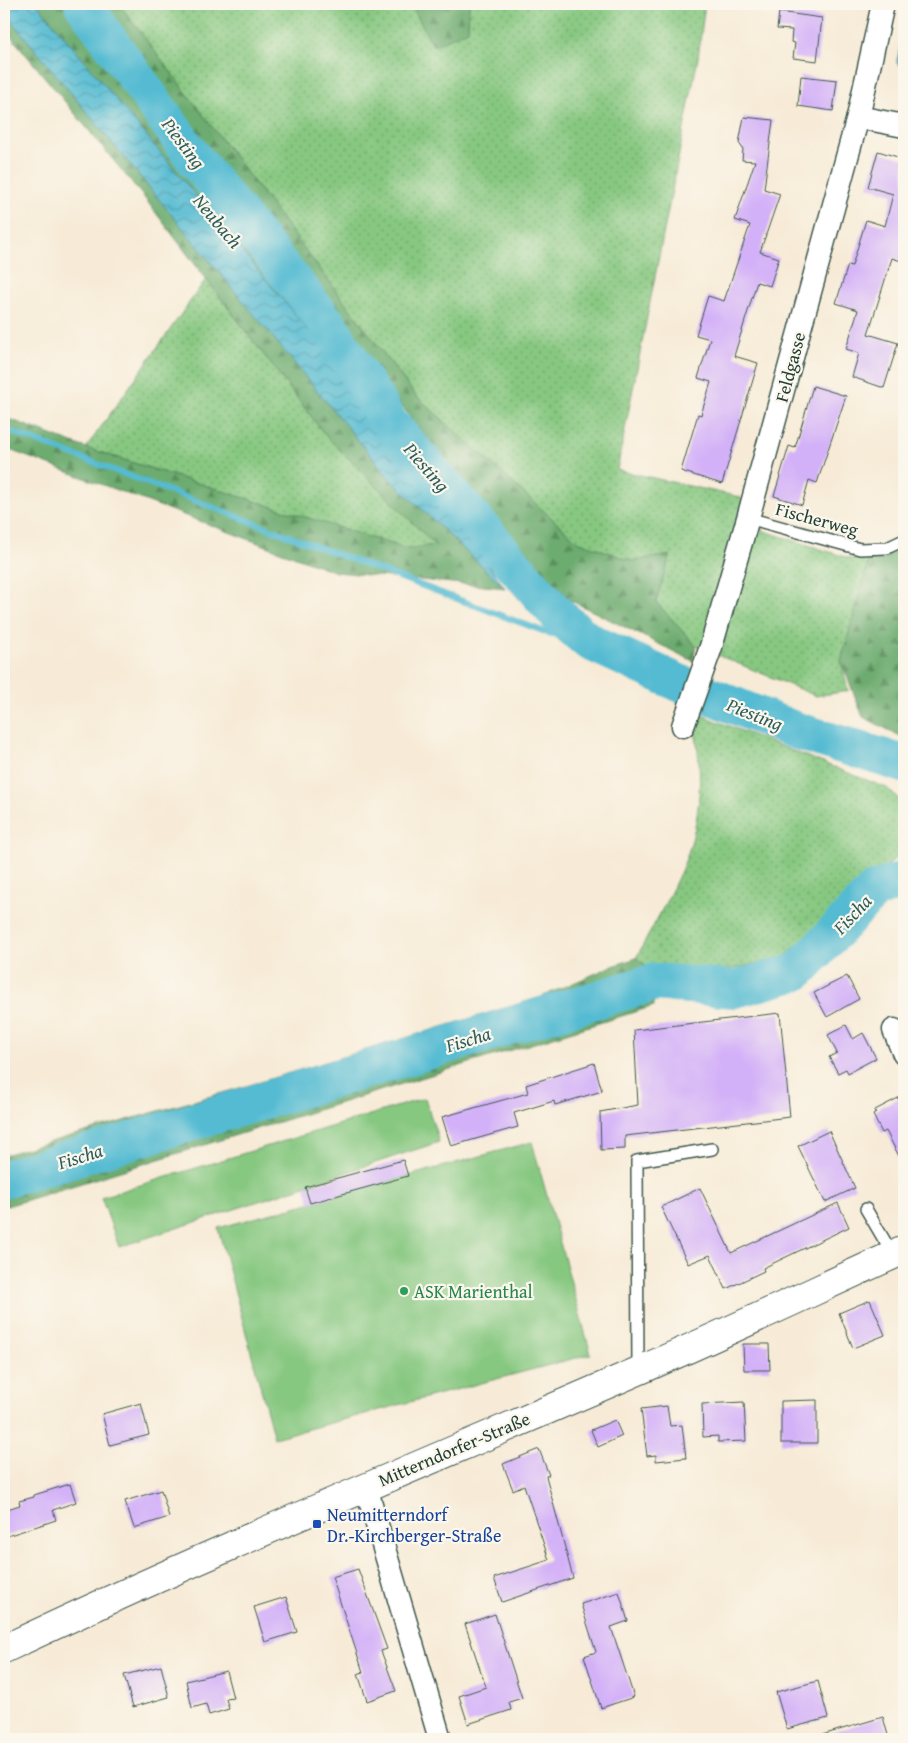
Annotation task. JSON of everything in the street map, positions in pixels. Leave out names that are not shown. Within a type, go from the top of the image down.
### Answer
[{"type":"street","name":"Feldgasse","points":[[686,716],[706,663],[748,518],[858,117],[883,4]]},
{"type":"street","points":[[858,117],[904,126]]},
{"type":"street","points":[[894,1030],[904,1054]]},
{"type":"street","name":"Mitterndorfer-Straße","points":[[4,1649],[78,1614],[366,1487],[638,1371],[899,1252]]},
{"type":"street","points":[[366,1487],[440,1739]]},
{"type":"lane","name":"Fischerweg","points":[[748,518],[860,549],[887,548],[904,540]]},
{"type":"lane","points":[[638,1371],[637,1161],[712,1149]]},
{"type":"lane","points":[[866,1209],[899,1252]]},
{"type":"green space","points":[[37,4],[119,4],[416,396],[577,541],[632,561],[670,555],[656,602],[696,646],[693,661],[570,600],[450,467],[358,351],[308,330]]},
{"type":"green space","points":[[119,4],[411,4],[433,45],[468,30],[469,4],[705,4],[698,58],[617,470],[740,497],[764,531],[852,559],[870,556],[841,661],[848,691],[816,696],[696,646],[656,602],[670,556],[632,561],[577,541],[416,396]]},
{"type":"green space","points":[[411,4],[469,4],[468,30],[433,46]]},
{"type":"green space","points":[[4,12],[391,480],[505,588],[336,572],[4,448],[4,417],[86,448],[407,549],[435,545],[326,436],[143,196],[4,28]]},
{"type":"green space","points":[[206,279],[326,436],[435,545],[407,549],[86,448]]},
{"type":"green space","points":[[904,550],[904,738],[863,717],[841,661],[870,556]]},
{"type":"green space","points":[[701,715],[887,788],[904,804],[904,855],[896,858],[783,958],[709,974],[652,970],[636,958],[675,884],[687,856],[692,838],[699,801],[700,782],[694,726]]},
{"type":"green space","points":[[636,958],[652,970],[654,1006],[4,1207],[4,1155],[243,1087],[541,997],[610,967]]},
{"type":"green space","points":[[425,1098],[439,1142],[119,1247],[101,1197]]},
{"type":"green space","name":"ASK Marienthal","points":[[532,1142],[591,1354],[274,1438],[218,1228]]},
{"type":"water","points":[[4,4],[37,4],[308,330],[390,424],[505,588],[391,480],[4,12]]},
{"type":"water","points":[[903,36],[904,66],[901,66],[897,63],[897,60]]},
{"type":"building","points":[[779,12],[822,18],[817,61],[793,58],[795,43],[791,42],[792,30],[777,29]]},
{"type":"building","points":[[801,76],[837,80],[833,111],[798,106]]},
{"type":"building","points":[[744,117],[773,120],[764,189],[780,194],[760,252],[779,258],[770,286],[757,282],[734,356],[758,363],[722,484],[681,471],[698,414],[701,415],[711,382],[698,378],[710,339],[696,335],[708,296],[724,301],[750,225],[735,220],[755,161],[742,160],[743,149],[739,143]]},
{"type":"building","points":[[878,151],[904,159],[904,262],[892,258],[868,334],[898,343],[884,388],[852,377],[859,353],[846,349],[858,310],[836,303],[848,265],[852,266],[866,220],[885,226],[893,194],[868,187]]},
{"type":"building","points":[[813,386],[846,396],[817,483],[809,480],[802,505],[774,496],[789,446],[795,448]]},
{"type":"building","points":[[847,976],[859,999],[827,1017],[814,993]]},
{"type":"building","points":[[780,1013],[790,1117],[625,1136],[625,1149],[601,1150],[600,1112],[638,1105],[634,1030]]},
{"type":"building","points":[[846,1025],[853,1039],[863,1033],[876,1058],[848,1073],[846,1069],[838,1073],[829,1057],[837,1053],[828,1035]]},
{"type":"building","points":[[594,1063],[602,1091],[555,1105],[554,1101],[514,1113],[518,1127],[451,1146],[442,1117],[528,1093],[526,1085]]},
{"type":"building","points":[[904,1095],[904,1166],[886,1131],[882,1133],[873,1115],[876,1113],[875,1110]]},
{"type":"building","points":[[829,1131],[855,1188],[825,1202],[798,1146]]},
{"type":"building","points":[[403,1160],[408,1176],[310,1203],[305,1187]]},
{"type":"building","points":[[700,1188],[731,1253],[838,1203],[849,1227],[763,1268],[764,1271],[726,1289],[710,1255],[688,1264],[661,1207]]},
{"type":"building","points":[[870,1300],[885,1335],[853,1348],[839,1313]]},
{"type":"building","points":[[743,1344],[769,1344],[770,1370],[744,1370]]},
{"type":"building","points":[[817,1400],[817,1443],[781,1443],[781,1401]]},
{"type":"building","points":[[744,1402],[746,1441],[718,1442],[718,1436],[703,1437],[702,1404]]},
{"type":"building","points":[[141,1403],[149,1435],[110,1445],[102,1414]]},
{"type":"building","points":[[667,1406],[670,1426],[682,1425],[686,1458],[656,1461],[656,1455],[647,1456],[641,1409]]},
{"type":"building","points":[[615,1420],[622,1436],[598,1447],[591,1430]]},
{"type":"building","points":[[539,1449],[549,1475],[546,1476],[573,1578],[502,1602],[494,1578],[549,1560],[524,1485],[513,1490],[503,1464]]},
{"type":"building","points":[[70,1484],[76,1502],[53,1510],[56,1520],[7,1536],[4,1524],[4,1510],[20,1505],[19,1501],[34,1497],[34,1495]]},
{"type":"building","points":[[161,1490],[169,1517],[134,1528],[125,1501]]},
{"type":"building","points":[[358,1569],[387,1649],[381,1651],[396,1691],[367,1701],[358,1674],[363,1672],[332,1577]]},
{"type":"building","points":[[619,1592],[628,1621],[611,1627],[634,1697],[601,1708],[584,1656],[596,1652],[581,1604]]},
{"type":"building","points":[[286,1597],[297,1632],[265,1642],[254,1607]]},
{"type":"building","points":[[495,1614],[522,1698],[509,1702],[511,1710],[468,1724],[459,1696],[486,1687],[465,1624]]},
{"type":"building","points":[[161,1666],[169,1697],[133,1707],[124,1675]]},
{"type":"building","points":[[226,1671],[233,1698],[226,1699],[229,1709],[209,1715],[206,1704],[192,1708],[186,1681]]},
{"type":"building","points":[[818,1681],[828,1718],[787,1729],[776,1692]]},
{"type":"building","points":[[883,1717],[889,1739],[823,1739],[822,1735]]},
{"type":"waterway","name":"Piesting","points":[[83,4],[193,157],[330,327],[390,424],[557,614],[588,641],[677,682],[794,730],[904,764]]},
{"type":"waterway","points":[[4,429],[548,633],[588,641]]},
{"type":"waterway","name":"Fischa","points":[[4,1179],[655,982],[735,989],[797,972],[875,890],[904,880]]},
{"type":"place","name":"ASK Marienthal","points":[[404,1291]]},
{"type":"place","name":"Neumitterndorf Dr.-Kirchberger-Straße","points":[[317,1524]]},
{"type":"water label","name":"Neubach","points":[[218,221]]}]
